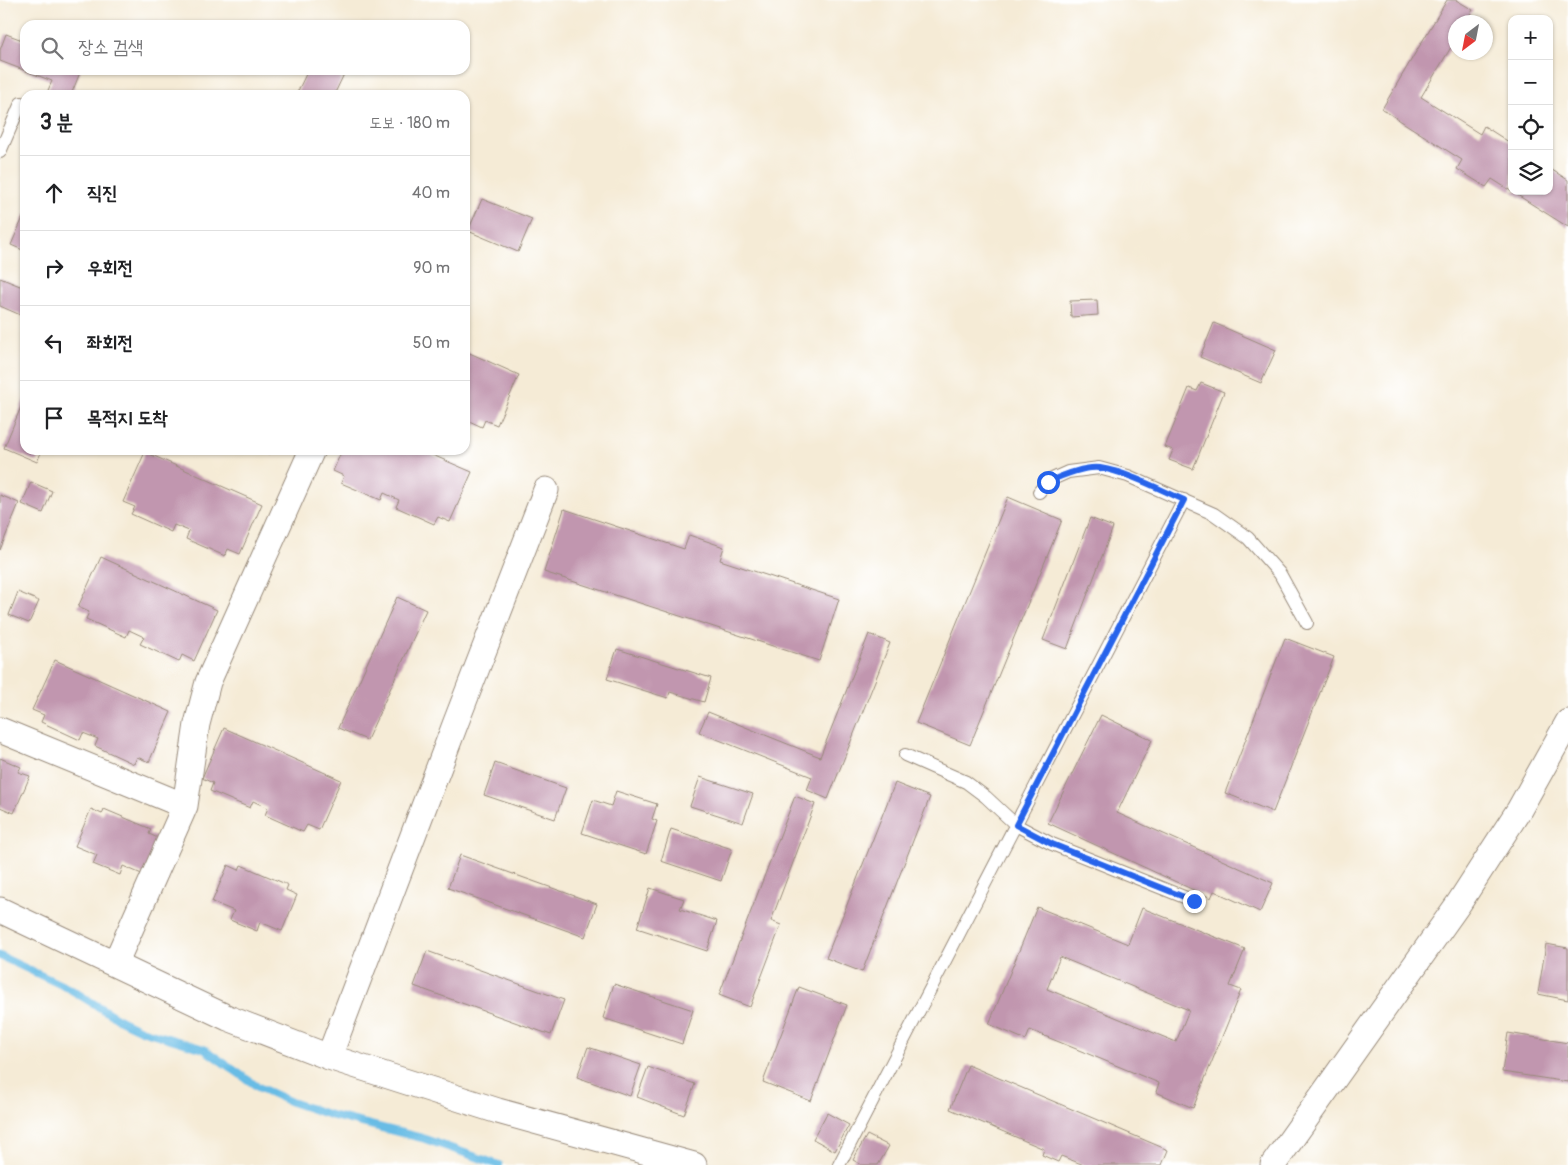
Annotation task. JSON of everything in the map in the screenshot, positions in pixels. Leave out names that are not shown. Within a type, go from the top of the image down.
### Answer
[{"type":"street","points":[[115,964],[185,806],[197,724],[208,682],[310,455]]},
{"type":"street","points":[[329,1057],[546,490]]},
{"type":"street","points":[[1273,1165],[1459,903],[1519,810],[1568,722]]},
{"type":"street","points":[[0,730],[185,806]]},
{"type":"street","points":[[0,910],[228,1018],[329,1057],[498,1111],[694,1165]]},
{"type":"lane","points":[[0,152],[20,105]]},
{"type":"lane","points":[[1039,492],[1048,482],[1068,472],[1099,468],[1128,476],[1214,514],[1248,538],[1280,574],[1307,623]]},
{"type":"lane","points":[[839,1165],[1184,500]]},
{"type":"lane","points":[[905,755],[966,782],[986,797],[1016,825],[1052,844],[1194,901]]},
{"type":"building","points":[[1447,0],[1456,0],[1473,10],[1470,15],[1448,15],[1448,52],[1421,97],[1480,134],[1484,126],[1508,141],[1508,189],[1492,179],[1486,187],[1457,169],[1462,160],[1382,109]]},
{"type":"building","points":[[6,34],[20,39],[20,69],[0,61],[0,50]]},
{"type":"building","points":[[36,75],[79,75],[73,90],[48,90],[52,81]]},
{"type":"building","points":[[306,75],[344,75],[336,90],[298,90]]},
{"type":"building","points":[[1553,171],[1568,180],[1568,227],[1517,195],[1553,195]]},
{"type":"building","points":[[482,199],[532,219],[518,252],[470,232],[470,226]]},
{"type":"building","points":[[20,224],[20,249],[11,245]]},
{"type":"building","points":[[0,278],[20,286],[20,315],[0,306]]},
{"type":"building","points":[[1097,300],[1098,315],[1071,317],[1070,301]]},
{"type":"building","points":[[1214,323],[1276,350],[1261,383],[1200,357]]},
{"type":"building","points":[[470,353],[519,375],[497,425],[485,420],[482,427],[470,421]]},
{"type":"building","points":[[1201,383],[1224,392],[1193,469],[1169,460],[1173,450],[1165,447],[1189,388],[1197,391]]},
{"type":"building","points":[[20,409],[20,455],[4,448]]},
{"type":"building","points":[[20,455],[40,455],[37,462]]},
{"type":"building","points":[[144,455],[152,455],[262,504],[240,554],[228,549],[225,556],[186,539],[189,531],[174,525],[171,532],[131,514],[135,507],[123,502]]},
{"type":"building","points":[[340,455],[433,455],[472,472],[450,522],[438,517],[434,524],[396,507],[399,500],[384,493],[381,500],[341,483],[344,476],[333,471]]},
{"type":"building","points":[[31,482],[52,491],[43,513],[22,504]]},
{"type":"building","points":[[0,495],[19,503],[0,550]]},
{"type":"building","points":[[1008,497],[1062,520],[970,745],[916,723]]},
{"type":"building","points":[[564,509],[684,549],[689,535],[724,547],[720,560],[839,599],[819,661],[544,572]]},
{"type":"building","points":[[1090,518],[1113,527],[1067,649],[1043,640]]},
{"type":"building","points":[[101,557],[217,610],[194,661],[182,655],[179,662],[140,644],[144,637],[129,630],[126,637],[86,619],[89,612],[78,607]]},
{"type":"building","points":[[18,592],[39,601],[29,623],[9,615]]},
{"type":"building","points":[[397,597],[426,610],[367,740],[338,728]]},
{"type":"building","points":[[869,634],[890,643],[828,799],[807,790],[812,777],[699,732],[708,712],[820,757]]},
{"type":"building","points":[[1285,638],[1334,657],[1273,812],[1225,793]]},
{"type":"building","points":[[617,649],[711,678],[704,702],[670,692],[668,698],[607,679]]},
{"type":"building","points":[[55,660],[171,712],[149,762],[137,757],[134,764],[95,746],[98,739],[83,733],[80,740],[41,722],[44,715],[32,710]]},
{"type":"building","points":[[1101,715],[1152,740],[1117,813],[1273,883],[1260,912],[1214,891],[1211,898],[1048,823]]},
{"type":"building","points":[[224,728],[341,780],[319,830],[307,825],[303,832],[265,815],[268,808],[253,801],[250,808],[210,791],[213,783],[202,778]]},
{"type":"building","points":[[0,758],[21,767],[18,772],[30,776],[14,813],[0,807]]},
{"type":"building","points":[[495,763],[566,788],[555,819],[484,795]]},
{"type":"building","points":[[700,777],[753,794],[743,823],[690,806]]},
{"type":"building","points":[[895,783],[930,797],[862,972],[826,958]]},
{"type":"building","points":[[616,791],[657,804],[652,819],[657,821],[646,854],[582,833],[593,800],[611,806]]},
{"type":"building","points":[[795,796],[815,804],[771,921],[781,925],[750,1007],[719,995]]},
{"type":"building","points":[[91,809],[102,814],[104,809],[151,829],[149,834],[160,839],[144,875],[123,866],[120,875],[93,864],[97,855],[75,846]]},
{"type":"building","points":[[671,829],[732,849],[721,881],[661,861]]},
{"type":"building","points":[[460,855],[597,904],[585,937],[448,888]]},
{"type":"building","points":[[228,865],[239,870],[241,865],[288,885],[286,890],[297,895],[282,931],[260,922],[257,931],[230,920],[234,911],[212,902]]},
{"type":"building","points":[[650,888],[684,899],[680,909],[717,921],[707,951],[637,928]]},
{"type":"building","points":[[1037,907],[1128,944],[1142,908],[1245,949],[1230,986],[1241,990],[1193,1108],[1156,1092],[1159,1083],[1030,1030],[1026,1040],[989,1024]],"holes":[[[1060,957],[1189,1010],[1176,1042],[1047,989]]]},
{"type":"building","points":[[1546,944],[1568,948],[1568,1000],[1538,994]]},
{"type":"building","points":[[427,951],[564,1000],[551,1035],[414,986]]},
{"type":"building","points":[[614,984],[693,1010],[682,1044],[603,1018]]},
{"type":"building","points":[[799,987],[847,1005],[811,1101],[763,1082]]},
{"type":"building","points":[[1508,1033],[1568,1043],[1568,1082],[1502,1072]]},
{"type":"building","points":[[588,1047],[641,1065],[630,1096],[577,1077]]},
{"type":"building","points":[[968,1065],[1168,1150],[1162,1165],[1084,1165],[1061,1156],[1058,1162],[1042,1155],[1044,1149],[950,1109]]},
{"type":"building","points":[[648,1067],[695,1084],[684,1115],[637,1097]]},
{"type":"building","points":[[827,1113],[849,1125],[835,1151],[813,1139]]},
{"type":"building","points":[[867,1135],[889,1146],[878,1165],[862,1165],[853,1160]]},
{"type":"waterway","points":[[0,956],[70,989],[120,1020],[141,1030],[204,1049],[258,1087],[291,1102],[330,1115],[422,1138],[499,1165]]},
{"type":"route","points":[[1048,482],[1068,472],[1099,468],[1128,476],[1184,500],[1016,825],[1052,844],[1194,901]]}]
